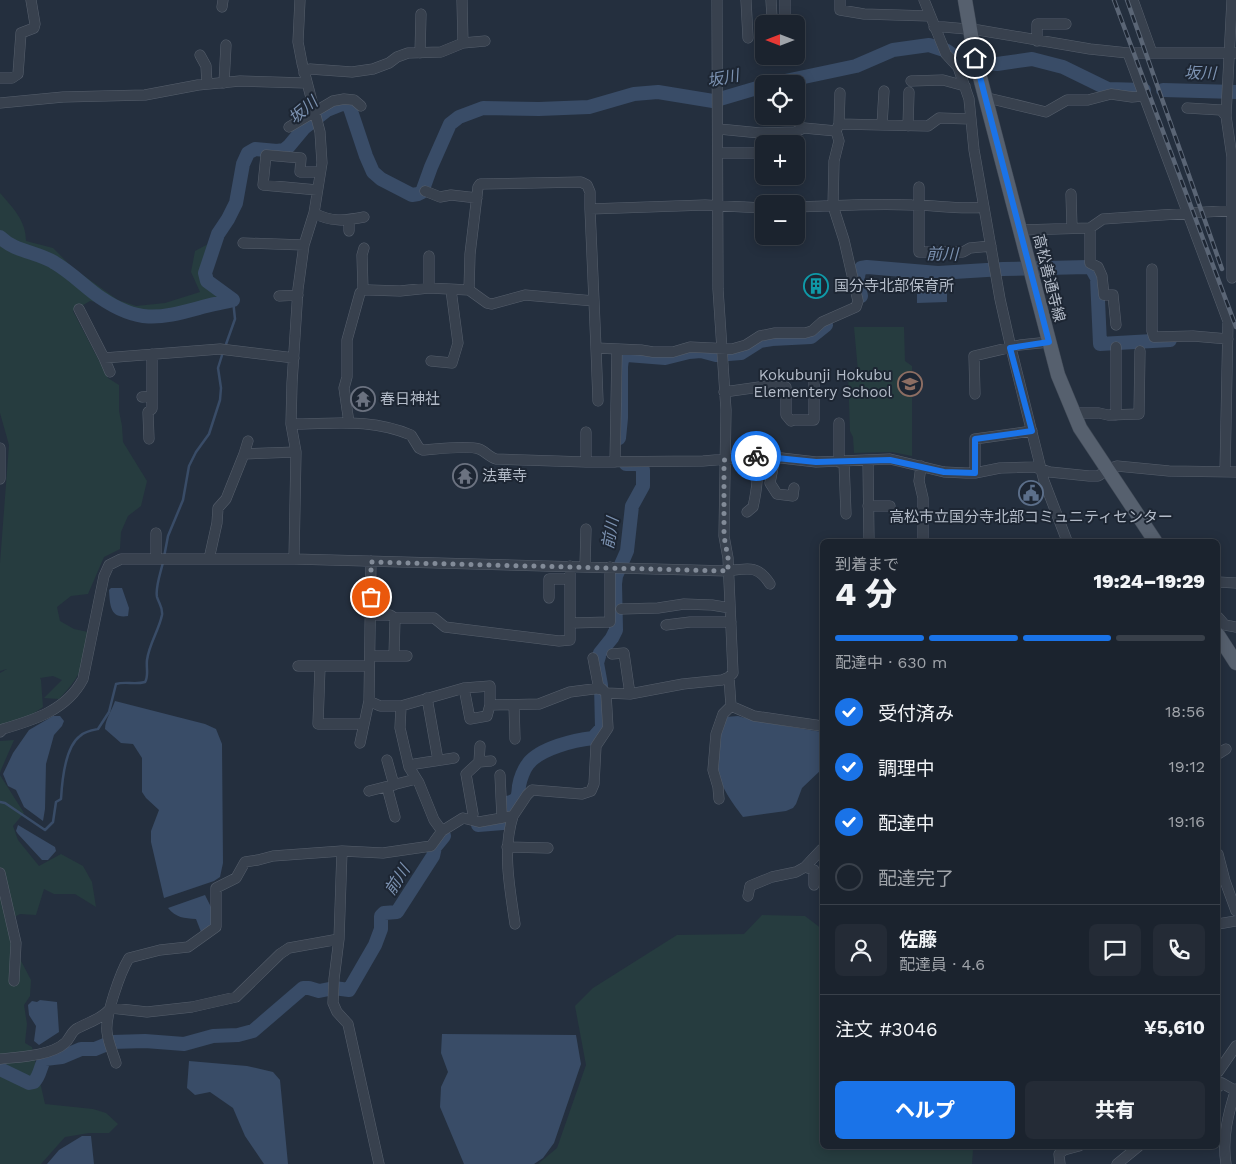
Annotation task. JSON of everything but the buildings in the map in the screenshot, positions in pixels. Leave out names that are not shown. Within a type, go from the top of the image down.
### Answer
[{"type":"main road","name":"高松善通寺線","points":[[965,0],[969,30],[986,101],[1058,375],[1080,428],[1154,539]]},
{"type":"main road","points":[[1224,645],[1236,663]]},
{"type":"street","points":[[0,78],[12,78],[18,74],[21,33],[34,28],[36,24],[31,0]]},
{"type":"street","points":[[294,559],[296,452],[291,424],[298,295],[304,245],[314,213],[320,172],[321,147],[298,42],[300,0]]},
{"type":"street","points":[[462,0],[463,44]]},
{"type":"street","points":[[490,705],[539,704],[570,692],[603,691],[630,694],[729,678],[733,673],[728,558],[724,536],[726,426],[718,289],[717,0]]},
{"type":"street","points":[[746,0],[748,38]]},
{"type":"street","points":[[771,0],[772,15]]},
{"type":"street","points":[[784,0],[785,15]]},
{"type":"street","points":[[840,0],[840,10],[864,14],[929,16]]},
{"type":"street","points":[[924,0],[934,28],[945,50],[958,67],[969,99],[970,119],[984,207],[1010,348],[1042,470],[1053,506],[1066,539]]},
{"type":"street","points":[[1133,0],[1152,52]]},
{"type":"street","points":[[1232,0],[1230,95],[1226,116],[1232,157],[1234,210],[1232,278]]},
{"type":"street","points":[[420,53],[421,14]]},
{"type":"street","points":[[1037,41],[1037,24],[1066,24]]},
{"type":"street","points":[[934,28],[944,27],[969,30],[1090,49],[1128,52],[1232,53]]},
{"type":"street","points":[[305,78],[310,69],[352,72],[373,70],[389,64],[397,57],[408,54],[441,52],[463,44],[484,41]]},
{"type":"street","points":[[224,82],[226,45]]},
{"type":"street","points":[[1128,52],[1228,321],[1225,472]]},
{"type":"street","points":[[200,55],[206,66],[207,84]]},
{"type":"street","points":[[0,103],[63,97],[145,95],[224,82],[305,78]]},
{"type":"street","points":[[908,126],[910,87],[943,80],[965,86]]},
{"type":"street","points":[[882,125],[884,91]]},
{"type":"street","points":[[596,348],[653,352],[673,352],[690,346],[732,349],[746,346],[760,336],[775,333],[806,333],[812,331],[822,322],[849,311],[856,306],[858,301],[844,240],[833,206],[834,161],[839,141],[840,93]]},
{"type":"street","points":[[986,101],[992,99],[1046,112],[1067,100],[1088,100],[1111,94],[1132,97],[1143,96]]},
{"type":"street","points":[[316,118],[322,107],[333,101],[354,100],[361,106]]},
{"type":"street","points":[[1186,108],[1221,110],[1226,116]]},
{"type":"street","points":[[289,127],[304,117],[316,118]]},
{"type":"street","points":[[718,129],[760,133],[795,132],[804,128],[882,125],[928,126],[939,118],[970,119]]},
{"type":"street","points":[[718,153],[755,153]]},
{"type":"street","points":[[317,190],[263,185],[266,155],[301,158],[300,172],[320,172]]},
{"type":"street","points":[[469,290],[470,254],[478,187],[480,184],[573,181],[587,185],[590,192],[598,401]]},
{"type":"street","points":[[919,187],[918,252],[964,252],[970,248],[991,246]]},
{"type":"street","points":[[426,191],[440,197],[451,195],[477,198]]},
{"type":"street","points":[[1071,194],[1072,228]]},
{"type":"street","points":[[805,207],[866,204],[958,208],[984,207]]},
{"type":"street","points":[[590,209],[718,206],[755,208]]},
{"type":"street","points":[[1020,230],[1090,228],[1103,219],[1234,210]]},
{"type":"street","points":[[314,213],[349,226],[364,217]]},
{"type":"street","points":[[1090,228],[1090,263],[1098,267],[1102,276],[1104,295],[1113,295],[1116,325]]},
{"type":"street","points":[[242,242],[304,245]]},
{"type":"street","points":[[349,423],[344,388],[347,377],[346,340],[360,293],[363,290],[362,255],[364,248]]},
{"type":"street","points":[[429,256],[429,288]]},
{"type":"street","points":[[1152,269],[1152,331],[1154,337],[1193,336],[1228,339]]},
{"type":"street","points":[[363,290],[400,291],[429,288],[469,290],[487,303],[492,304],[525,295],[594,301]]},
{"type":"street","points":[[431,361],[452,363],[456,352],[458,343],[450,290]]},
{"type":"street","points":[[279,296],[298,295]]},
{"type":"street","points":[[79,309],[110,372]]},
{"type":"street","points":[[975,394],[974,356],[1049,342]]},
{"type":"street","points":[[1116,347],[1116,415]]},
{"type":"street","points":[[104,358],[220,349],[294,358]]},
{"type":"street","points":[[615,462],[618,349]]},
{"type":"street","points":[[1073,413],[1139,414],[1140,351]]},
{"type":"street","points":[[149,439],[148,412],[152,409],[147,397],[152,354]]},
{"type":"street","points":[[724,392],[767,386],[786,387],[786,415],[791,422],[794,420],[814,420],[814,378]]},
{"type":"street","points":[[839,422],[846,514]]},
{"type":"street","points":[[291,424],[376,424],[411,435],[419,448],[423,450],[472,448],[481,450],[490,458],[496,459],[586,462],[703,461],[755,456],[842,462],[890,460],[944,472],[975,473],[1016,467],[1034,467],[1050,472],[1098,476],[1117,466],[1169,471],[1236,472]]},
{"type":"street","points":[[975,473],[975,439],[1032,431]]},
{"type":"street","points":[[586,432],[586,462]]},
{"type":"street","points":[[209,559],[217,523],[218,508],[226,499],[248,441]]},
{"type":"street","points":[[0,448],[0,479]]},
{"type":"street","points":[[244,454],[296,452]]},
{"type":"street","points":[[747,512],[753,507],[758,486],[755,456]]},
{"type":"street","points":[[774,457],[770,484],[777,494],[793,496],[794,488]]},
{"type":"street","points":[[868,461],[868,539]]},
{"type":"street","points":[[921,466],[919,481],[923,498],[923,539]]},
{"type":"street","points":[[868,506],[890,506]]},
{"type":"street","points":[[585,566],[586,529]]},
{"type":"street","points":[[156,533],[160,558]]},
{"type":"street","points":[[0,732],[3,729],[33,720],[47,713],[67,701],[79,686],[83,679],[104,576],[109,565],[121,559],[294,559],[728,571],[755,568],[764,574],[770,584]]},
{"type":"street","points":[[360,743],[369,701],[371,562]]},
{"type":"street","points":[[370,615],[390,615],[395,618],[434,618],[445,627],[570,640],[570,566]]},
{"type":"street","points":[[571,623],[610,622],[619,567]]},
{"type":"street","points":[[549,598],[549,579],[570,579]]},
{"type":"street","points":[[1220,582],[1236,582]]},
{"type":"street","points":[[621,609],[658,608],[684,604],[730,608]]},
{"type":"street","points":[[394,656],[395,618]]},
{"type":"street","points":[[1220,619],[1225,625],[1236,627]]},
{"type":"street","points":[[666,624],[730,622]]},
{"type":"street","points":[[612,654],[624,653],[630,694]]},
{"type":"street","points":[[298,666],[320,667],[394,656],[407,656]]},
{"type":"street","points":[[515,924],[508,876],[508,833],[513,816],[526,795],[532,790],[582,794],[591,791],[594,784],[596,746],[608,728],[603,691],[592,658]]},
{"type":"street","points":[[320,667],[318,724],[364,724]]},
{"type":"street","points":[[719,799],[713,770],[716,734],[724,714],[731,706],[729,678]]},
{"type":"street","points":[[369,701],[380,706],[401,706],[464,688],[490,686],[490,705],[487,716],[470,719],[464,688]]},
{"type":"street","points":[[427,698],[438,760]]},
{"type":"street","points":[[514,705],[515,739]]},
{"type":"street","points":[[401,706],[400,728],[409,767],[434,820],[442,831]]},
{"type":"street","points":[[731,706],[754,716],[820,726]]},
{"type":"street","points":[[479,762],[480,746]]},
{"type":"street","points":[[409,767],[415,764],[454,758]]},
{"type":"street","points":[[387,760],[395,817]]},
{"type":"street","points":[[470,819],[473,814],[466,774],[479,762],[491,761]]},
{"type":"street","points":[[500,776],[502,818]]},
{"type":"street","points":[[369,792],[416,779]]},
{"type":"street","points":[[116,1063],[107,1034],[107,1022],[123,969],[130,958],[160,950],[188,947],[216,927],[216,888],[236,878],[245,862],[273,856],[342,851],[383,853],[431,846],[442,831],[463,818],[479,822],[513,816]]},
{"type":"street","points":[[508,847],[548,849]]},
{"type":"street","points":[[342,851],[339,939],[333,1003],[337,1012],[348,1024],[379,1164]]},
{"type":"street","points":[[748,896],[750,886],[772,877],[796,872],[805,867],[820,851]]},
{"type":"street","points":[[1220,862],[1236,911]]},
{"type":"street","points":[[805,867],[814,870],[814,885]]},
{"type":"street","points":[[0,873],[16,943],[14,981]]},
{"type":"street","points":[[1220,924],[1236,921]]},
{"type":"street","points":[[111,1008],[147,1012],[192,1008],[236,997],[280,954],[289,948],[339,939]]},
{"type":"street","points":[[0,1059],[53,1050],[65,1044],[75,1030],[103,1017],[111,1008]]},
{"type":"street","points":[[1220,1069],[1236,1046]]},
{"type":"street","points":[[1220,1085],[1222,1083],[1236,1090],[1224,1141],[1226,1164]]},
{"type":"street","points":[[1060,1164],[1059,1154],[1068,1149]]},
{"type":"street","points":[[1117,1164],[1135,1149]]},
{"type":"green space","points":[[0,193],[21,220],[26,241],[53,248],[73,268],[118,300],[136,306],[165,303],[200,292],[191,272],[195,251],[210,243],[203,267],[202,279],[225,298],[173,312],[146,313],[127,307],[90,301],[73,311],[108,378],[119,385],[119,411],[123,442],[147,481],[141,506],[128,516],[121,532],[120,549],[104,557],[88,594],[71,596],[57,607],[60,621],[74,629],[88,632],[81,669],[73,683],[59,699],[44,698],[62,680],[53,676],[40,678],[43,707],[31,715],[0,726],[0,673],[7,669],[0,671],[0,563],[9,445],[0,413]]},
{"type":"green space","points":[[854,327],[904,327],[905,361],[912,366],[912,456],[892,452],[854,453],[853,437],[850,431],[848,372],[858,371]]},
{"type":"green space","points":[[14,740],[1,770],[0,773],[0,741]]},
{"type":"green space","points":[[0,775],[24,813],[13,826],[18,840],[39,866],[61,854],[83,866],[92,882],[96,907],[75,894],[54,894],[44,889],[36,915],[20,914],[6,921],[20,959],[31,980],[30,996],[24,1005],[27,1024],[25,1043],[32,1047],[45,1104],[93,1109],[106,1113],[118,1124],[109,1133],[89,1133],[65,1137],[41,1164],[0,1164]]},
{"type":"green space","points":[[762,915],[805,916],[820,927],[820,1149],[975,1149],[973,1150],[972,1164],[538,1164],[557,1148],[586,1065],[575,1006],[593,988],[677,935],[744,934]]},
{"type":"water","points":[[917,286],[947,286],[947,302],[917,303]]},
{"type":"water","points":[[111,588],[122,588],[129,608],[128,616],[118,615],[112,610],[109,590]]},
{"type":"water","points":[[115,701],[205,724],[216,729],[222,744],[223,863],[220,877],[214,881],[164,898],[151,842],[151,831],[159,810],[142,792],[142,758],[133,744],[121,743],[105,729]]},
{"type":"water","points":[[53,716],[60,716],[64,721],[54,735],[46,764],[43,821],[24,807],[16,790],[8,786],[3,774],[13,753],[29,730]]},
{"type":"water","points":[[738,716],[756,721],[820,732],[820,771],[802,788],[793,808],[786,811],[743,817],[720,781],[716,764],[716,750],[725,717]]},
{"type":"water","points":[[18,825],[55,847],[56,851],[48,860],[42,860],[18,834],[16,831]]},
{"type":"water","points":[[205,895],[211,907],[214,928],[203,937],[196,919],[177,916],[168,908]]},
{"type":"water","points":[[40,1000],[57,1002],[59,1032],[39,1045],[34,1041],[36,1026],[29,1015],[28,1005],[32,1001],[37,1002]]},
{"type":"water","points":[[442,1034],[576,1035],[581,1064],[554,1143],[543,1158],[534,1164],[464,1164],[440,1107],[441,1087],[448,1072],[441,1053]]},
{"type":"water","points":[[189,1061],[247,1066],[273,1072],[280,1080],[288,1164],[264,1164],[245,1136],[233,1108],[210,1092],[195,1095],[187,1088]]},
{"type":"water","points":[[82,1136],[91,1136],[94,1164],[47,1164],[59,1150]]},
{"type":"waterway","name":"坂川","points":[[805,77],[856,66],[893,50],[929,45],[947,51],[963,62],[997,64],[1032,59],[1063,67],[1108,89],[1144,90]]},
{"type":"waterway","name":"坂川","points":[[0,237],[13,246],[55,263],[101,298],[126,312],[148,316],[172,315],[233,300],[207,281],[205,273],[218,234],[236,203],[243,164],[248,153],[255,149],[284,150],[304,128],[327,110],[342,104],[349,105],[373,172],[381,179],[412,195],[422,192],[450,124],[459,117],[483,108],[539,109],[589,107],[634,94],[658,92],[713,101],[755,89]]},
{"type":"waterway","name":"坂川","points":[[1163,90],[1236,92]]},
{"type":"waterway","name":"前川","points":[[861,296],[858,275],[861,268],[867,267],[938,273],[1088,267],[1092,269],[1097,278],[1100,344],[1170,340]]},
{"type":"waterway","points":[[225,347],[235,319],[233,300]]},
{"type":"waterway","name":"前川","points":[[619,438],[621,367],[622,359],[627,355],[665,358],[701,351],[716,355],[741,353],[760,341],[811,337],[826,325]]},
{"type":"waterway","points":[[164,557],[168,536],[183,500],[189,466],[209,434],[220,400],[221,388],[218,368],[223,352]]},
{"type":"waterway","name":"前川","points":[[478,825],[503,823],[507,814],[507,803],[517,797],[522,774],[534,758],[549,749],[593,738],[602,728],[601,685],[597,663],[600,653],[616,630],[616,576],[627,551],[632,506],[643,486],[643,470],[640,464],[626,464]]},
{"type":"waterway","points":[[0,802],[5,803],[45,830],[53,822],[56,802],[61,799],[65,765],[75,741],[84,733],[98,729],[109,712],[116,684],[141,683],[146,680],[148,654],[162,615],[157,597],[157,584],[163,562]]},
{"type":"waterway","name":"前川","points":[[0,1069],[29,1083],[34,1082],[45,1059],[62,1057],[81,1049],[95,1049],[112,1042],[145,1041],[184,1044],[213,1036],[238,1035],[253,1031],[303,988],[319,991],[334,988],[349,990],[375,945],[381,929],[381,916],[384,913],[397,912],[433,856],[435,847],[444,836]]},
{"type":"railway","points":[[1114,0],[1236,327]]},
{"type":"railway","points":[[1127,0],[1222,269]]},
{"type":"way so far","points":[[371,597],[371,562],[452,562],[728,571],[724,536],[724,460],[756,456]]},
{"type":"place","name":"国分寺北部保育所","points":[[816,286]]},
{"type":"place","name":"Kokubunji Hokubu Elementery School","points":[[910,384]]},
{"type":"place","name":"春日神社","points":[[363,399]]},
{"type":"place","name":"法華寺","points":[[465,476]]},
{"type":"place","name":"高松市立国分寺北部コミュニティセンター","points":[[1031,493]]},
{"type":"route","points":[[756,456],[816,462],[890,460],[906,462],[944,472],[975,473],[975,439],[1032,431],[1010,348],[1049,342],[975,58]]}]
